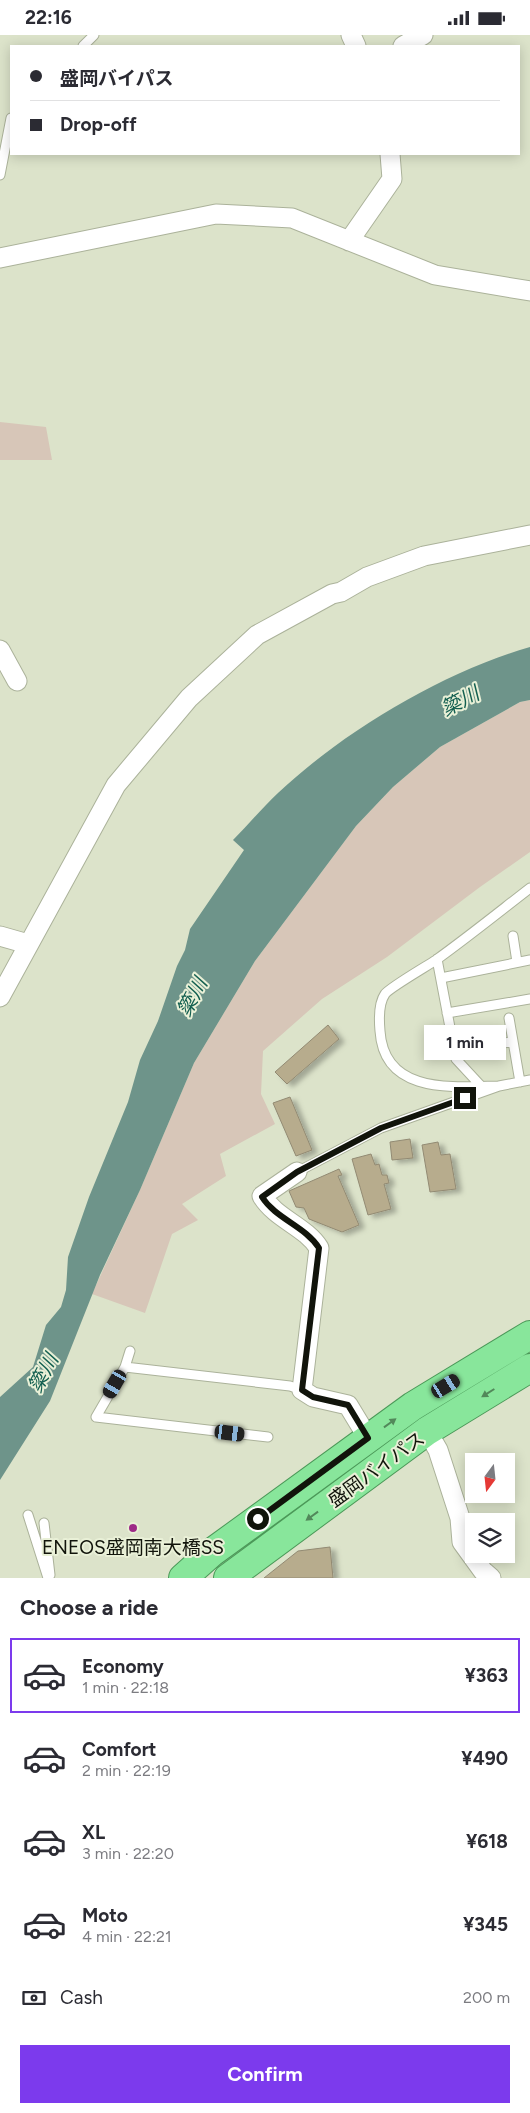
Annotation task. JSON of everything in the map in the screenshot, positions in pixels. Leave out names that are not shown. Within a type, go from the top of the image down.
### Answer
[{"type":"highway","name":"盛岡バイパス","points":[[183,1578],[211,1553],[412,1406],[530,1335]]},
{"type":"highway","name":"盛岡バイパス","points":[[228,1578],[427,1431],[530,1368]]},
{"type":"street","points":[[405,45],[423,35]]},
{"type":"street","points":[[349,241],[392,179],[390,155]]},
{"type":"street","points":[[0,258],[216,214],[292,218],[435,275],[530,291]]},
{"type":"street","points":[[0,997],[116,785],[189,697],[257,635],[367,577],[424,556],[530,535]]},
{"type":"street","points":[[0,650],[17,681]]},
{"type":"street","points":[[0,936],[28,944]]},
{"type":"street","points":[[297,1172],[262,1197],[268,1206],[312,1237],[319,1248],[302,1390],[313,1397],[348,1405],[368,1438]]},
{"type":"street","points":[[427,1431],[438,1450],[460,1518],[462,1542],[483,1571],[491,1578]]},
{"type":"lane","points":[[84,45],[94,35]]},
{"type":"lane","points":[[0,175],[10,123]]},
{"type":"lane","points":[[530,888],[437,959],[385,993],[379,1014],[380,1041],[392,1065],[411,1080],[431,1085],[481,1087],[530,1081]]},
{"type":"lane","points":[[513,936],[517,962]]},
{"type":"lane","points":[[437,959],[456,1059],[481,1087]]},
{"type":"lane","points":[[441,979],[530,959]]},
{"type":"lane","points":[[447,1013],[530,999]]},
{"type":"lane","points":[[509,1018],[520,1082]]},
{"type":"lane","points":[[492,1044],[513,1042]]},
{"type":"lane","points":[[297,1172],[381,1128],[499,1086]]},
{"type":"lane","points":[[130,1351],[125,1367],[96,1417],[268,1437]]},
{"type":"lane","points":[[125,1367],[290,1386],[302,1390]]},
{"type":"lane","points":[[28,1515],[49,1578]]},
{"type":"lane","points":[[44,1523],[49,1578]]},
{"type":"shaded area","points":[[0,422],[46,427],[52,460],[0,460]]},
{"type":"shaded area","points":[[530,700],[530,852],[387,957],[322,999],[263,1051],[261,1094],[275,1124],[220,1154],[226,1176],[182,1204],[198,1220],[172,1234],[145,1313],[92,1294],[140,1190],[194,1063],[255,961],[356,826],[393,787],[440,747],[520,702]]},
{"type":"water","name":"簗川","points":[[530,647],[530,700],[520,702],[440,747],[393,787],[356,826],[255,961],[194,1063],[140,1190],[100,1275],[50,1401],[0,1480],[0,1397],[33,1367],[46,1325],[61,1307],[66,1290],[68,1257],[89,1197],[128,1102],[140,1060],[158,1021],[177,966],[185,950],[190,929],[244,850],[233,840],[272,799],[304,770],[364,726],[429,688],[497,658]]},
{"type":"building","points":[[328,1025],[339,1039],[287,1084],[275,1072]]},
{"type":"building","points":[[290,1097],[312,1150],[296,1156],[273,1103]]},
{"type":"building","points":[[410,1139],[413,1158],[392,1160],[390,1142]]},
{"type":"building","points":[[438,1142],[441,1155],[450,1154],[456,1189],[430,1192],[422,1145]]},
{"type":"building","points":[[371,1154],[375,1165],[379,1164],[382,1175],[387,1175],[389,1183],[384,1184],[391,1209],[368,1215],[352,1159]]},
{"type":"building","points":[[339,1169],[342,1175],[338,1176],[359,1225],[342,1232],[309,1219],[304,1208],[296,1207],[289,1191]]},
{"type":"building","points":[[330,1547],[333,1578],[264,1578],[298,1551]]},
{"type":"place","name":"ENEOS盛岡南大橋SS","points":[[133,1528]]},
{"type":"route","points":[[258,1519],[368,1438],[348,1405],[313,1397],[302,1390],[319,1248],[312,1237],[268,1206],[262,1197],[297,1172],[381,1128],[465,1098]]}]
